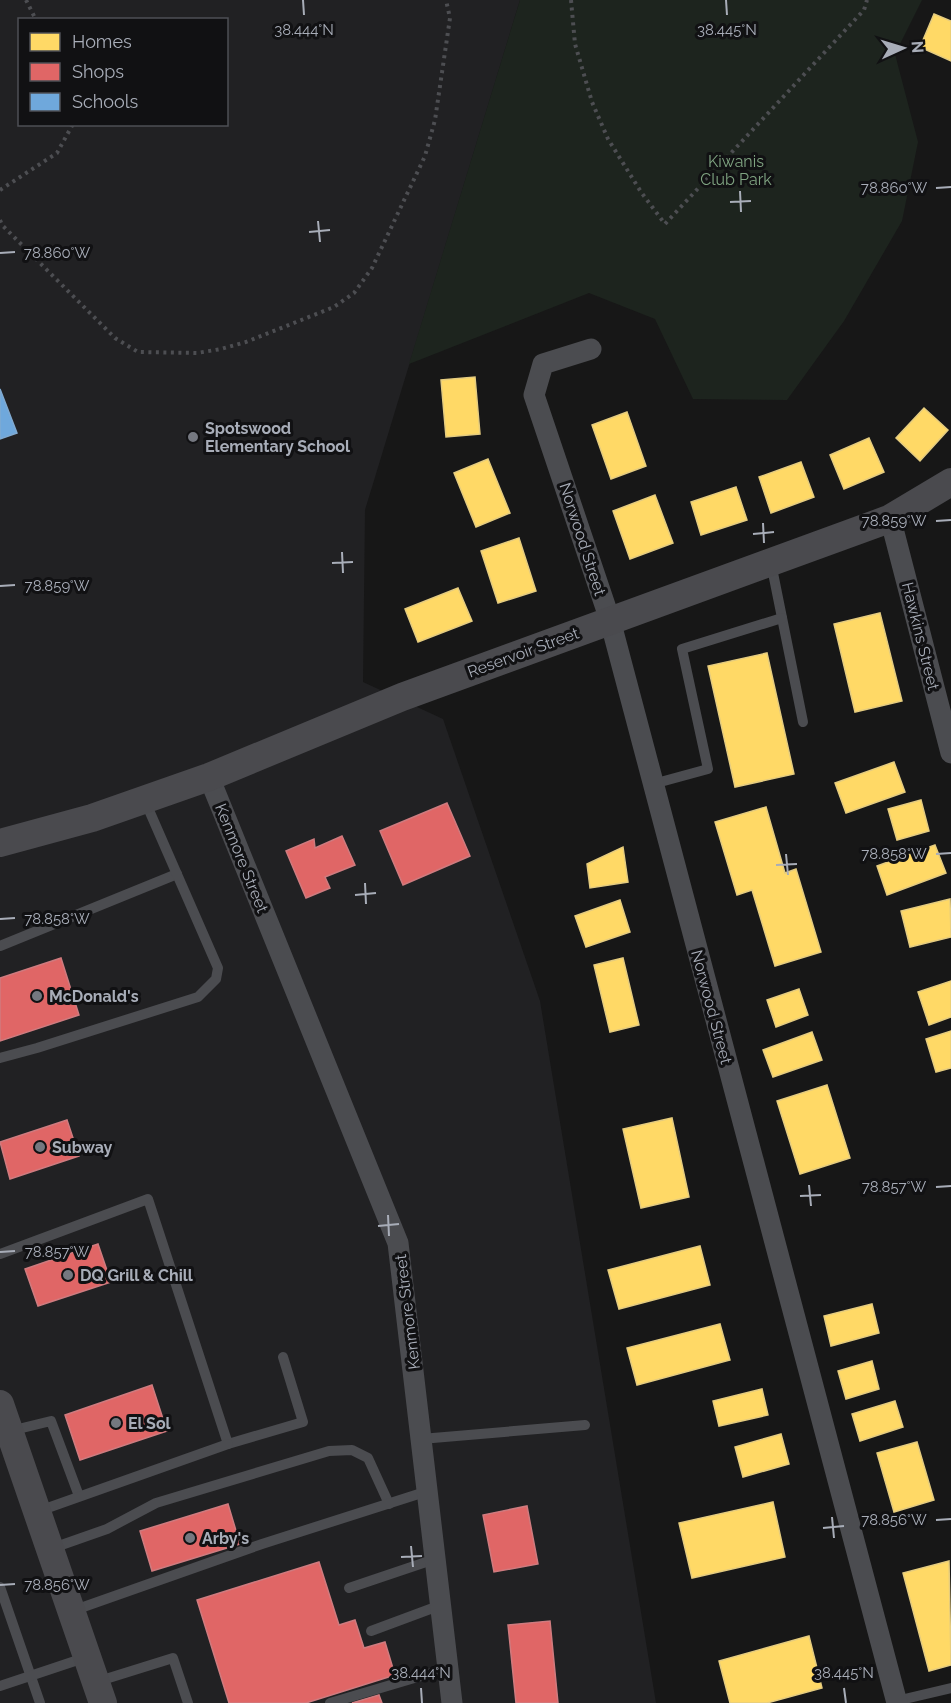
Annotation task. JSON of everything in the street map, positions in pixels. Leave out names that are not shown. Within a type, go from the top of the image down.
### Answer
[{"type":"main road","name":"Reservoir Street","points":[[0,843],[92,818],[209,777],[402,697],[888,519],[951,482]]},
{"type":"main road","name":"Reservoir Street","points":[[0,824],[92,818]]},
{"type":"main road","points":[[0,1404],[96,1680]]},
{"type":"street","name":"Norwood Street","points":[[591,349],[543,364],[534,394],[610,620],[896,1702]]},
{"type":"street","name":"Hawkins Street","points":[[888,519],[892,525],[951,753]]},
{"type":"street","name":"Kenmore Street","points":[[209,777],[398,1243],[452,1703]]},
{"type":"lane","points":[[771,562],[803,722]]},
{"type":"lane","points":[[653,784],[708,769],[682,649],[782,618]]},
{"type":"lane","points":[[0,1058],[198,997],[216,979],[218,968],[144,799]]},
{"type":"lane","points":[[0,946],[177,874]]},
{"type":"lane","points":[[0,1254],[148,1199],[228,1444]]},
{"type":"lane","points":[[37,1511],[228,1444],[303,1422],[283,1357]]},
{"type":"lane","points":[[9,1431],[51,1421],[79,1496]]},
{"type":"lane","points":[[422,1439],[585,1425]]},
{"type":"lane","points":[[50,1549],[107,1529],[156,1503],[329,1451],[352,1450],[368,1458],[389,1504]]},
{"type":"lane","points":[[71,1611],[262,1544],[428,1491]]},
{"type":"lane","points":[[349,1588],[435,1559]]},
{"type":"lane","points":[[0,1587],[39,1703]]},
{"type":"lane","points":[[371,1631],[441,1605]]},
{"type":"lane","points":[[0,1686],[30,1676],[96,1680],[173,1659],[188,1703]]},
{"type":"lane","points":[[330,1703],[448,1668]]},
{"type":"lane","points":[[896,1702],[951,1688]]},
{"type":"path","points":[[26,0],[35,18]]},
{"type":"path","points":[[0,220],[2,225],[115,338],[138,352],[197,353],[221,349],[246,342],[334,307],[354,293],[372,268],[425,156],[435,120],[450,18],[446,0]]},
{"type":"path","points":[[571,0],[574,44],[592,102],[608,139],[641,192],[665,224],[864,10],[867,0]]},
{"type":"path","points":[[0,190],[57,153],[72,126]]},
{"type":"shaded area","points":[[0,0],[520,0],[365,510],[363,682],[443,719],[540,1001],[656,1703],[0,1703]]},
{"type":"green space","name":"Kiwanis Club Park","points":[[520,0],[922,0],[895,54],[918,142],[902,221],[844,321],[787,400],[693,399],[655,319],[589,293],[409,364]]},
{"type":"building: Homes","points":[[934,14],[951,21],[951,61],[920,47]]},
{"type":"building: Homes","points":[[475,377],[480,434],[446,437],[441,380]]},
{"type":"building: Homes","points":[[924,408],[948,430],[920,461],[896,438]]},
{"type":"building: Homes","points":[[627,412],[646,466],[611,479],[592,425]]},
{"type":"building: Homes","points":[[869,438],[884,472],[844,489],[830,455]]},
{"type":"building: Homes","points":[[488,459],[510,513],[476,527],[454,473]]},
{"type":"building: Homes","points":[[801,462],[814,497],[771,513],[759,477]]},
{"type":"building: Homes","points":[[736,487],[747,520],[701,535],[691,502]]},
{"type":"building: Homes","points":[[655,495],[673,543],[630,559],[613,511]]},
{"type":"building: Homes","points":[[519,538],[536,591],[498,603],[481,551]]},
{"type":"building: Homes","points":[[458,588],[472,621],[418,642],[405,609]]},
{"type":"building: Homes","points":[[880,613],[902,701],[855,712],[834,624]]},
{"type":"building: Homes","points":[[767,653],[794,774],[735,787],[708,666]]},
{"type":"building: Homes","points":[[894,762],[905,792],[846,813],[835,783]]},
{"type":"building: Homes","points":[[921,800],[929,831],[897,840],[888,809]]},
{"type":"building: Homes","points":[[766,807],[785,873],[796,869],[821,952],[775,966],[752,890],[737,895],[715,822]]},
{"type":"building: Homes","points":[[935,845],[946,873],[887,895],[877,866]]},
{"type":"building: Homes","points":[[623,847],[628,882],[590,888],[587,864]]},
{"type":"building: Homes","points":[[950,899],[951,937],[910,947],[901,911]]},
{"type":"building: Homes","points":[[620,900],[630,932],[586,947],[575,916]]},
{"type":"building: Homes","points":[[623,958],[639,1025],[610,1032],[594,965]]},
{"type":"building: Homes","points":[[951,981],[951,1017],[929,1025],[918,992]]},
{"type":"building: Homes","points":[[799,989],[808,1015],[776,1027],[767,1000]]},
{"type":"building: Homes","points":[[951,1031],[951,1068],[936,1072],[926,1039]]},
{"type":"building: Homes","points":[[812,1032],[822,1060],[773,1077],[763,1050]]},
{"type":"building: Homes","points":[[827,1085],[850,1158],[800,1174],[777,1101]]},
{"type":"building: Homes","points":[[672,1118],[689,1197],[641,1208],[623,1129]]},
{"type":"building: Homes","points":[[700,1246],[710,1285],[619,1309],[608,1270]]},
{"type":"building: Homes","points":[[872,1304],[879,1333],[831,1346],[824,1316]]},
{"type":"building: Homes","points":[[720,1324],[730,1360],[637,1385],[627,1348]]},
{"type":"building: Homes","points":[[872,1361],[879,1389],[846,1399],[838,1371]]},
{"type":"building: Homes","points":[[762,1389],[768,1415],[719,1426],[713,1401]]},
{"type":"building: Homes","points":[[895,1401],[903,1427],[860,1441],[852,1414]]},
{"type":"building: Homes","points":[[781,1434],[789,1464],[743,1477],[735,1447]]},
{"type":"building: Homes","points":[[917,1442],[934,1500],[894,1512],[877,1453]]},
{"type":"building: Homes","points":[[773,1502],[785,1557],[692,1578],[679,1523]]},
{"type":"building: Homes","points":[[949,1561],[951,1665],[929,1671],[903,1573]]},
{"type":"building: Homes","points":[[809,1636],[822,1688],[767,1703],[730,1703],[719,1661]]},
{"type":"building: Shops","points":[[447,803],[470,856],[403,885],[380,831]]},
{"type":"building: Shops","points":[[342,836],[355,865],[325,877],[330,888],[306,898],[286,851],[314,839],[315,848]]},
{"type":"building: Shops","name":"McDonald's","points":[[61,958],[79,1015],[0,1041],[0,978]]},
{"type":"building: Shops","points":[[67,1120],[79,1156],[10,1179],[0,1142]]},
{"type":"building: Shops","name":"DQ Grill & Chill","points":[[98,1244],[111,1282],[38,1306],[25,1269]]},
{"type":"building: Shops","name":"El Sol","points":[[152,1385],[167,1431],[80,1460],[65,1415]]},
{"type":"building: Shops","name":"Arby's","points":[[228,1504],[240,1544],[152,1571],[140,1531]]},
{"type":"building: Shops","points":[[527,1506],[538,1564],[494,1572],[483,1515]]},
{"type":"building: Shops","points":[[319,1562],[339,1625],[355,1620],[364,1648],[385,1642],[395,1675],[306,1703],[229,1703],[197,1600]]},
{"type":"building: Shops","points":[[550,1621],[558,1703],[516,1703],[508,1625]]},
{"type":"building: Shops","points":[[379,1695],[382,1703],[352,1703]]},
{"type":"building: Schools","points":[[0,389],[17,433],[0,439]]},
{"type":"place","name":"Spotswood Elementary School","points":[[193,437]]},
{"type":"place","name":"McDonald's","points":[[37,996]]},
{"type":"place","name":"Subway","points":[[40,1147]]},
{"type":"place","name":"DQ Grill & Chill","points":[[68,1275]]},
{"type":"place","name":"El Sol","points":[[116,1423]]},
{"type":"place","name":"Arby's","points":[[190,1538]]}]
